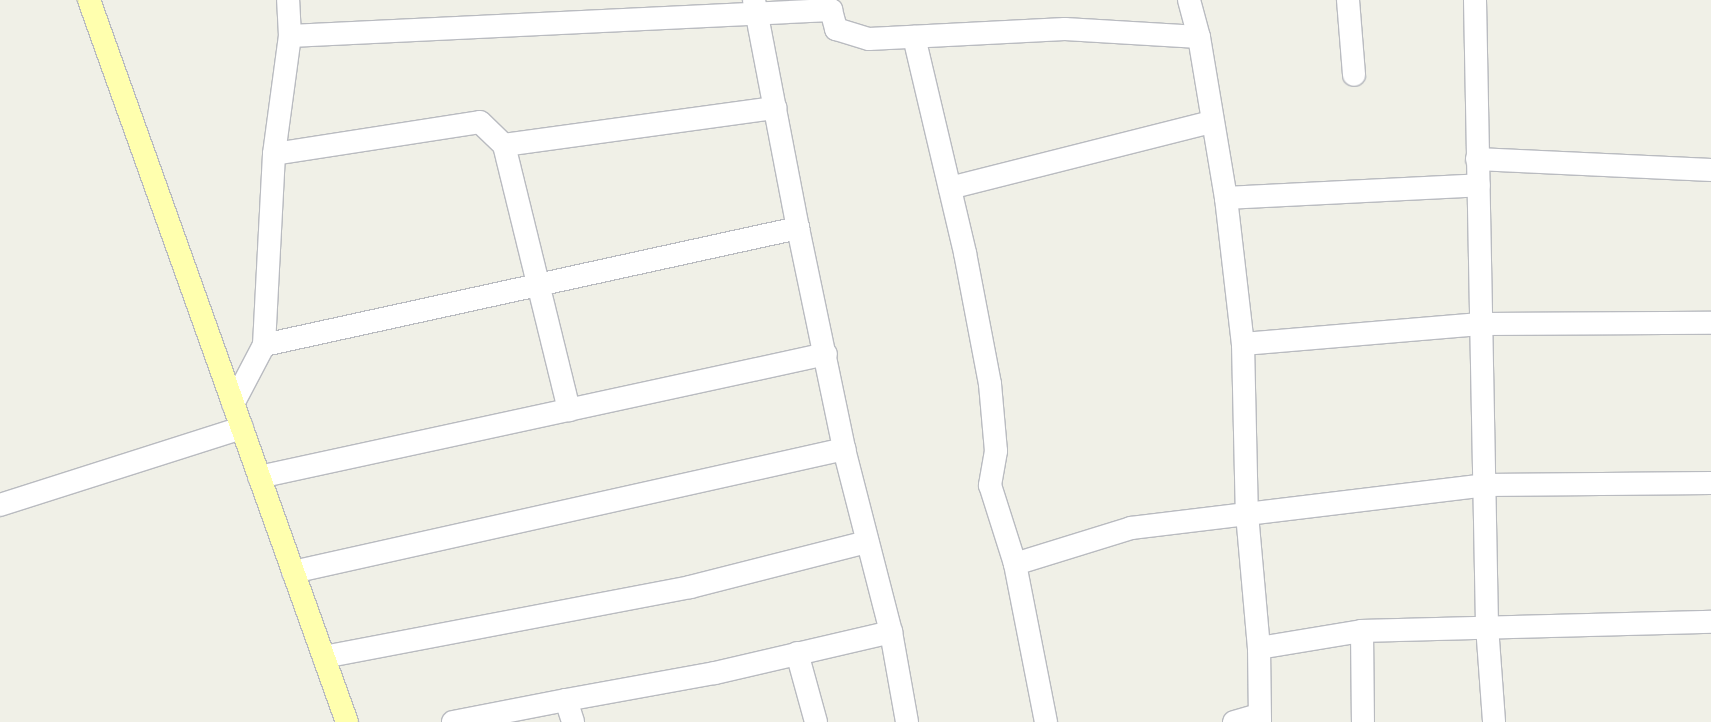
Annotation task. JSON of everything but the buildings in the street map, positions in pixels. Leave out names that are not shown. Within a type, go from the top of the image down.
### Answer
[{"type":"main road","points":[[89,0],[347,722]]},
{"type":"street","points":[[233,404],[264,345],[274,154],[290,36],[288,0]]},
{"type":"street","points":[[1189,0],[1199,37],[1211,122],[1226,198],[1243,344],[1247,514],[1259,648],[1260,719],[1234,722]]},
{"type":"street","points":[[1348,0],[1354,75]]},
{"type":"street","points":[[1475,0],[1477,159],[1483,324],[1487,626],[1494,722]]},
{"type":"street","points":[[290,36],[754,6],[831,5],[836,29],[851,35],[868,39],[1065,29],[1199,37]]},
{"type":"street","points":[[754,6],[798,228],[826,354],[844,450],[890,632],[907,722]]},
{"type":"street","points":[[914,37],[950,188],[990,384],[996,451],[990,485],[1014,564],[1046,722]]},
{"type":"street","points":[[504,145],[774,108]]},
{"type":"street","points":[[274,154],[480,122],[504,145],[541,285],[569,410]]},
{"type":"street","points":[[950,188],[1211,122]]},
{"type":"street","points":[[1477,159],[1711,170]]},
{"type":"street","points":[[1226,198],[1479,186]]},
{"type":"street","points":[[264,345],[798,228]]},
{"type":"street","points":[[1243,344],[1483,324],[1711,323]]},
{"type":"street","points":[[259,477],[826,354]]},
{"type":"street","points":[[0,505],[242,428]]},
{"type":"street","points":[[293,572],[844,450]]},
{"type":"street","points":[[1014,564],[1131,528],[1484,485],[1711,483]]},
{"type":"street","points":[[324,657],[690,588],[867,542]]},
{"type":"street","points":[[1259,648],[1362,631],[1487,626],[1711,622]]},
{"type":"street","points":[[1362,631],[1363,722]]},
{"type":"street","points":[[453,722],[715,673],[890,632]]},
{"type":"street","points":[[797,653],[816,722]]},
{"type":"street","points":[[566,700],[573,722]]}]
